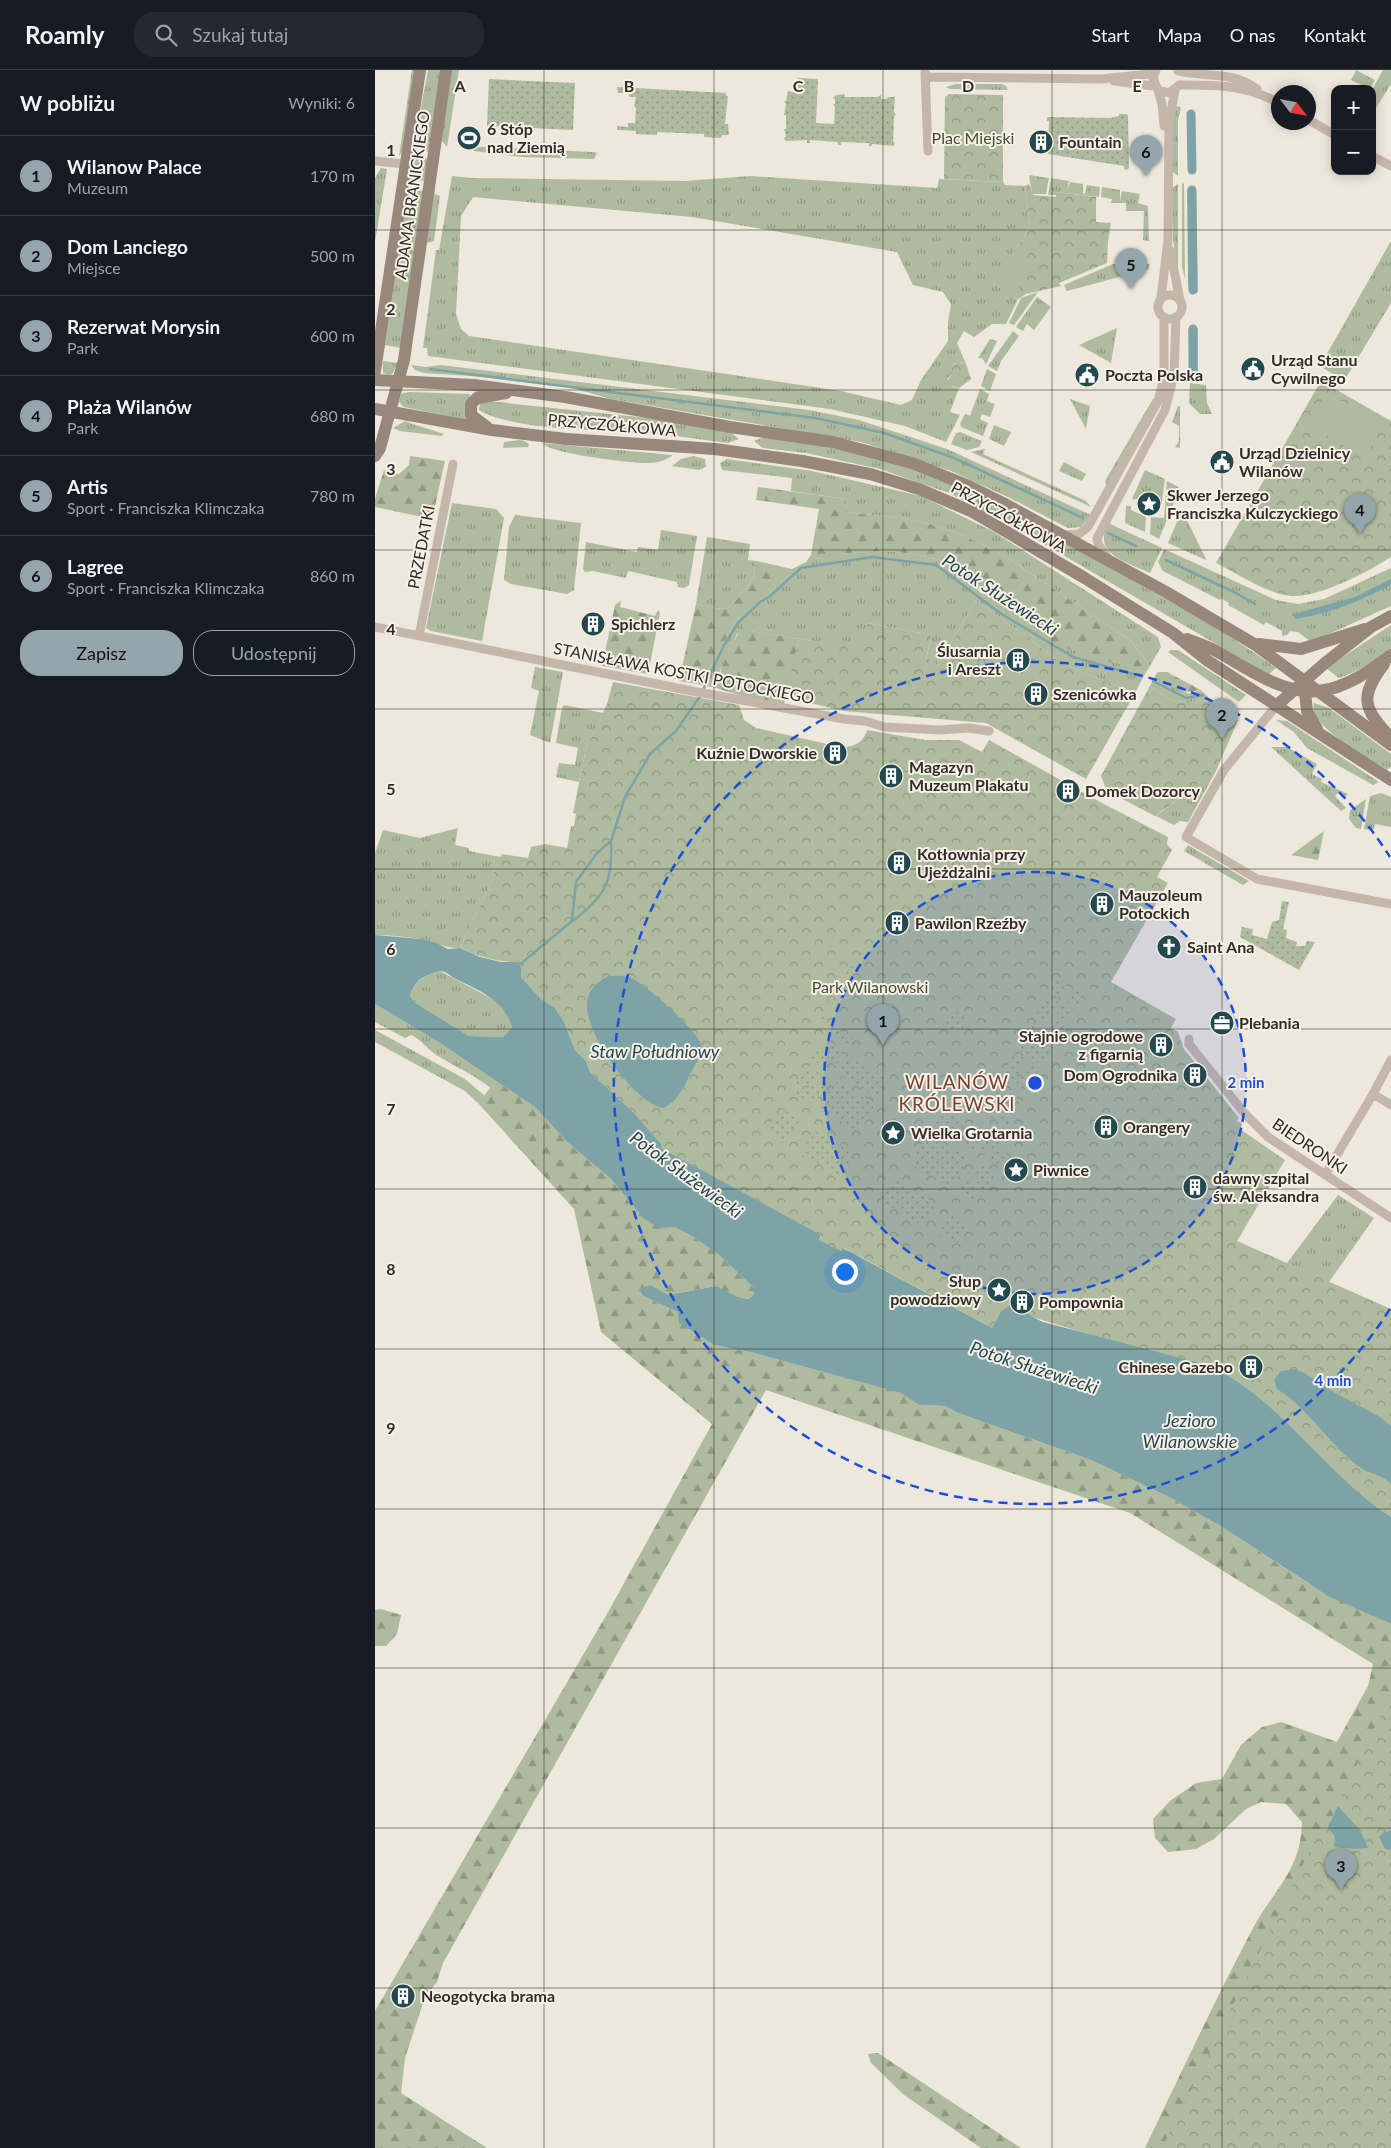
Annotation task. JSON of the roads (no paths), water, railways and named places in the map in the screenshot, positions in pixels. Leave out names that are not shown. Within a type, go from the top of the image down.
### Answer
[{"type":"main road","name":"ADAMA BRANICKIEGO","points":[[375,371],[419,70]]},
{"type":"main road","name":"ADAMA BRANICKIEGO","points":[[375,456],[399,381],[447,70]]},
{"type":"main road","name":"PRZYCZÓŁKOWA","points":[[375,380],[474,385],[565,396],[730,427],[802,436],[878,452],[912,463],[969,486],[1166,592],[1254,644],[1301,686],[1319,691],[1391,745]]},
{"type":"main road","points":[[492,430],[471,415],[471,404],[477,398],[516,390]]},
{"type":"main road","name":"PRZYCZÓŁKOWA","points":[[375,409],[492,430],[566,439],[715,449],[830,466],[893,480],[973,512],[1021,539],[1173,633],[1208,661],[1391,780]]},
{"type":"main road","points":[[1276,706],[1371,627],[1391,616]]},
{"type":"main road","points":[[1254,644],[1301,649],[1371,627]]},
{"type":"main road","points":[[1173,633],[1215,650],[1265,678],[1301,686]]},
{"type":"main road","points":[[1319,691],[1355,679],[1391,655]]},
{"type":"main road","points":[[1391,655],[1370,684],[1366,698],[1369,711],[1391,738]]},
{"type":"main road","points":[[1301,686],[1309,719],[1321,735]]},
{"type":"street","points":[[1156,70],[1153,78],[1162,104],[1167,154]]},
{"type":"street","points":[[1101,79],[1149,74],[1156,70]]},
{"type":"street","points":[[1057,533],[1074,535],[1088,527],[1158,401],[1164,378],[1164,317],[1158,308],[1161,298],[1168,240],[1167,154],[1169,122],[1177,87],[1177,70],[1190,74],[1229,76],[1255,88],[1271,99]]},
{"type":"street","points":[[928,151],[926,73],[1101,79],[1156,88],[1163,92],[1177,87],[1232,86],[1265,96]]},
{"type":"street","points":[[1316,124],[1331,133]]},
{"type":"street","points":[[1376,158],[1391,166]]},
{"type":"street","points":[[375,161],[405,164]]},
{"type":"street","points":[[1119,567],[1102,550],[1097,538],[1165,410],[1174,375],[1176,317],[1181,311],[1168,240]]},
{"type":"street","points":[[1161,298],[1171,295],[1180,300]]},
{"type":"street","points":[[1164,317],[1176,317]]},
{"type":"street","name":"PRZEDATKI","points":[[419,636],[453,464]]},
{"type":"street","name":"STANISŁAWA KOSTKI POTOCKIEGO","points":[[375,627],[692,691],[865,721],[885,727],[939,730],[969,728],[989,731]]},
{"type":"street","points":[[1276,706],[1224,770],[1186,837],[1257,879],[1391,904]]},
{"type":"street","name":"BIEDRONKI","points":[[1189,1039],[1189,1044],[1262,1132],[1391,1218]]},
{"type":"street","points":[[1325,1175],[1391,1060]]},
{"type":"street","points":[[1373,1094],[1391,1105]]},
{"type":"water","points":[[1391,579],[1391,585],[1356,601],[1320,614],[1295,619],[1294,614],[1355,597]]},
{"type":"water","name":"Jezioro Wilanowskie","points":[[375,935],[422,939],[437,943],[448,949],[460,948],[480,957],[501,962],[517,962],[521,967],[521,977],[541,999],[555,1008],[564,1022],[575,1050],[586,1061],[590,1072],[631,1110],[662,1145],[661,1148],[821,1235],[819,1240],[841,1251],[843,1248],[992,1328],[1000,1313],[1011,1304],[1043,1322],[1211,1366],[1237,1381],[1282,1418],[1367,1500],[1391,1517],[1391,1624],[1328,1596],[1222,1527],[1169,1497],[1091,1460],[958,1413],[945,1406],[919,1405],[901,1393],[754,1353],[714,1345],[679,1323],[678,1312],[643,1296],[639,1289],[650,1285],[668,1295],[716,1286],[738,1297],[749,1299],[754,1294],[754,1288],[718,1254],[690,1235],[674,1227],[660,1228],[643,1218],[611,1179],[567,1142],[536,1108],[440,1043],[375,1004]],"holes":[[[440,971],[446,972],[489,996],[503,1009],[512,1027],[503,1037],[469,1036],[414,1002],[410,995],[418,981]]]},
{"type":"water","name":"Staw Południowy","points":[[609,976],[627,976],[639,983],[679,1017],[701,1044],[700,1056],[679,1094],[675,1100],[663,1108],[651,1103],[625,1079],[612,1064],[593,1030],[588,1014],[588,997],[595,986]]},
{"type":"water","name":"Jezioro Wilanowskie","points":[[1294,1369],[1380,1417],[1391,1426],[1391,1484],[1384,1478],[1361,1468],[1350,1459],[1300,1407],[1277,1389],[1274,1380],[1281,1371]]},
{"type":"water","points":[[1338,1806],[1360,1830],[1368,1848],[1334,1847],[1335,1837],[1328,1827]]},
{"type":"water","points":[[1391,1831],[1391,1850],[1385,1849],[1379,1837],[1384,1832]]},
{"type":"waterway","points":[[1191,114],[1192,170]]},
{"type":"waterway","points":[[1192,190],[1193,290]]},
{"type":"waterway","points":[[1193,329],[1193,370]]},
{"type":"waterway","points":[[430,369],[815,418],[884,433],[954,458],[1083,518]]},
{"type":"waterway","points":[[1108,533],[1136,546]]},
{"type":"waterway","name":"Potok Służewiecki","points":[[703,690],[723,647],[738,623],[801,568],[872,557],[936,565],[1000,613],[1073,657],[1140,676]]},
{"type":"waterway","points":[[1166,560],[1255,604]]},
{"type":"waterway","name":"Potok Służewiecki","points":[[1153,681],[1186,698],[1203,695]]},
{"type":"waterway","name":"Potok Służewiecki","points":[[518,966],[572,921],[576,882],[597,853],[611,841],[625,797],[650,754],[676,731],[701,695]]},
{"type":"waterway","points":[[574,920],[594,903],[605,886],[611,867],[611,841]]},
{"type":"place","name":"6 Stóp nad Ziemią","points":[[469,138]]},
{"type":"place","name":"Fountain","points":[[1041,142]]},
{"type":"place","name":"Lagree","points":[[1146,176]]},
{"type":"place","name":"Artis","points":[[1131,289]]},
{"type":"place","name":"Urząd Stanu Cywilnego","points":[[1253,369]]},
{"type":"place","name":"Poczta Polska","points":[[1087,375]]},
{"type":"place","name":"Urząd Dzielnicy Wilanów","points":[[1222,462]]},
{"type":"place","name":"Skwer Jerzego Franciszka Kulczyckiego","points":[[1149,504]]},
{"type":"place","name":"Plaża Wilanów","points":[[1360,534]]},
{"type":"place","name":"Spichlerz","points":[[593,624]]},
{"type":"place","name":"Ślusarnia i Areszt","points":[[1018,660]]},
{"type":"place","name":"Szenicówka","points":[[1036,694]]},
{"type":"place","name":"Dom Lanciego","points":[[1222,739]]},
{"type":"place","name":"Kuźnie Dworskie","points":[[835,753]]},
{"type":"place","name":"Magazyn Muzeum Plakatu","points":[[891,776]]},
{"type":"place","name":"Domek Dozorcy","points":[[1068,791]]},
{"type":"place","name":"Kotłownia przy Ujeżdżalni","points":[[899,863]]},
{"type":"place","name":"Mauzoleum Potockich","points":[[1102,904]]},
{"type":"place","name":"Pawilon Rzeźby","points":[[897,923]]},
{"type":"place","name":"Saint Ana","points":[[1169,947]]},
{"type":"place","name":"Plebania","points":[[1222,1023]]},
{"type":"place","name":"Wilanow Palace","points":[[883,1045]]},
{"type":"place","name":"Stajnie ogrodowe z figarnią","points":[[1161,1045]]},
{"type":"place","name":"Dom Ogrodnika","points":[[1195,1075]]},
{"type":"place","name":"Orangery","points":[[1106,1127]]},
{"type":"place","name":"Wielka Grotarnia","points":[[893,1133]]},
{"type":"place","name":"Piwnice","points":[[1016,1170]]},
{"type":"place","name":"dawny szpital św. Aleksandra","points":[[1195,1187]]},
{"type":"place","name":"Słup powodziowy","points":[[999,1290]]},
{"type":"place","name":"Pompownia","points":[[1022,1302]]},
{"type":"place","name":"Chinese Gazebo","points":[[1251,1367]]},
{"type":"place","name":"Rezerwat Morysin","points":[[1341,1890]]},
{"type":"place","name":"Neogotycka brama","points":[[403,1996]]},
{"type":"district","name":"WILANÓW KRÓLEWSKI","points":[[957,1093]]},
{"type":"park label","name":"Plac Miejski","points":[[973,138]]},
{"type":"park label","name":"Park Wilanowski","points":[[870,987]]}]
